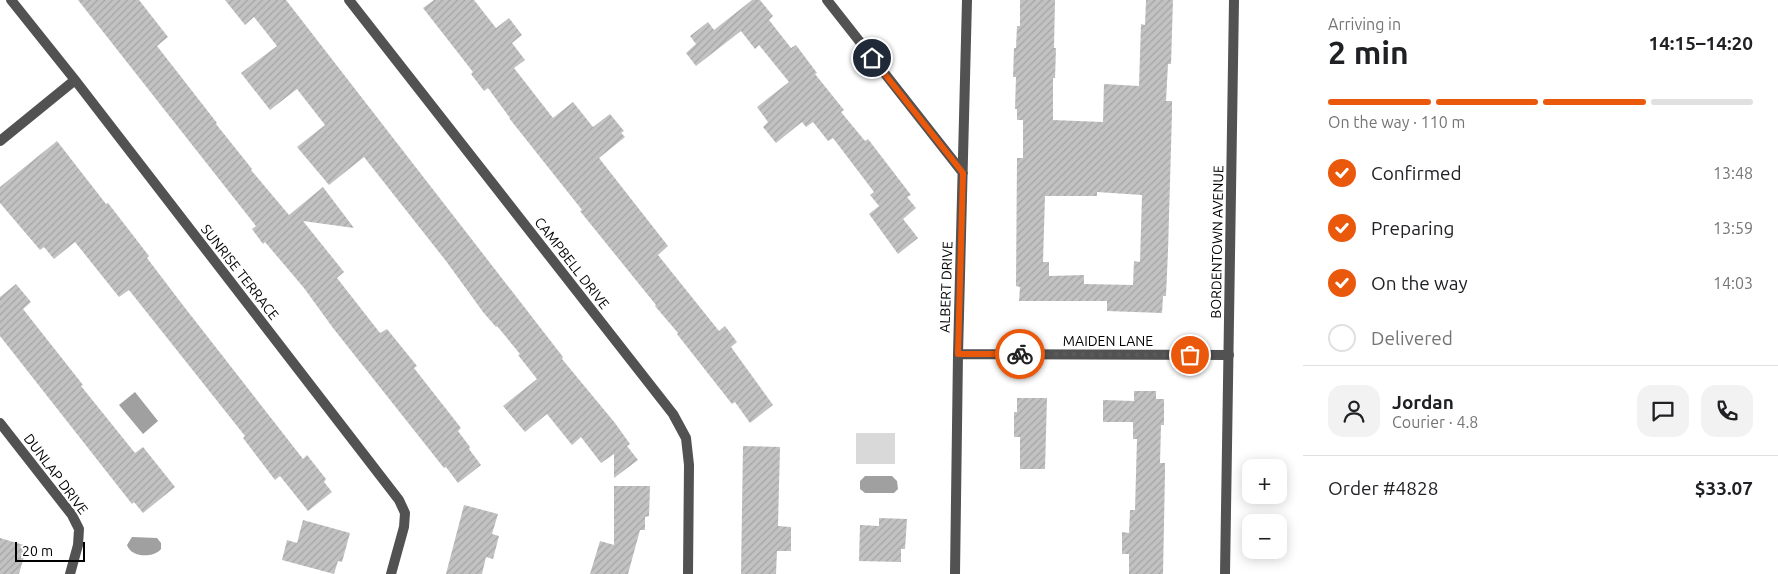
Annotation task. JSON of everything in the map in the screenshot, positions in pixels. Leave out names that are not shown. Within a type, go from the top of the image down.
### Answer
[{"type":"street","name":"SUNRISE TERRACE","points":[[11,0],[75,80],[399,500],[405,513],[404,527],[391,574]]},
{"type":"street","name":"CAMPBELL DRIVE","points":[[349,0],[673,414],[686,438],[690,465],[688,574]]},
{"type":"street","points":[[827,0],[963,173]]},
{"type":"street","name":"ALBERT DRIVE","points":[[954,574],[967,0]]},
{"type":"street","name":"BORDENTOWN AVENUE","points":[[1225,574],[1234,0]]},
{"type":"street","points":[[0,141],[75,80]]},
{"type":"street","name":"MAIDEN LANE","points":[[958,354],[1229,355]]},
{"type":"street","name":"DUNLAP DRIVE","points":[[0,422],[72,515],[79,529],[78,545],[70,574]]},
{"type":"shaded area","points":[[135,392],[158,421],[143,434],[119,405]]},
{"type":"shaded area","points":[[856,433],[895,433],[895,464],[856,464]]},
{"type":"shaded area","points":[[865,476],[892,476],[897,481],[898,489],[894,493],[865,493],[860,489],[860,481]]},
{"type":"shaded area","points":[[132,537],[157,538],[161,543],[161,549],[148,555],[133,552],[127,545]]},
{"type":"building","points":[[78,0],[139,0],[168,37],[157,46],[251,170],[289,215],[323,187],[354,228],[303,221],[344,272],[337,278],[380,333],[387,329],[417,366],[414,368],[461,428],[458,431],[481,465],[458,483],[446,467],[444,468],[333,328],[304,288],[265,242],[263,244],[252,229],[256,226]]},
{"type":"building","points":[[225,0],[286,0],[563,357],[562,359],[615,423],[630,444],[627,446],[638,460],[614,478],[614,454],[601,463],[581,437],[572,445],[547,414],[525,432],[503,406],[537,379],[518,355],[520,354],[483,312],[446,261],[364,157],[329,185],[297,147],[325,125],[297,89],[270,110],[241,73],[277,46],[254,17],[245,25]]},
{"type":"building","points":[[434,0],[474,0],[496,28],[509,18],[522,35],[512,43],[525,60],[514,68],[553,118],[573,102],[593,127],[610,114],[624,131],[621,133],[625,137],[599,158],[668,246],[658,255],[719,331],[725,326],[737,342],[731,347],[773,405],[750,423],[735,402],[732,404],[656,305],[580,211],[582,210],[509,118],[488,88],[484,91],[471,74],[473,72],[423,8]]},
{"type":"building","points":[[752,0],[760,0],[773,16],[769,20],[791,48],[796,45],[817,73],[815,74],[844,110],[841,112],[865,141],[868,139],[911,195],[907,197],[916,208],[903,219],[918,238],[898,254],[869,214],[879,206],[870,195],[874,192],[833,138],[828,141],[813,122],[806,127],[802,122],[776,143],[763,127],[768,122],[757,107],[789,82],[759,45],[755,49],[741,31],[696,66],[686,53],[696,44],[690,36],[708,22],[714,30]]},
{"type":"building","points":[[1020,0],[1055,0],[1054,48],[1056,48],[1055,78],[1053,78],[1053,120],[1103,122],[1104,84],[1139,86],[1141,24],[1145,25],[1146,0],[1173,0],[1171,64],[1168,64],[1166,101],[1172,101],[1168,251],[1166,296],[1163,296],[1162,313],[1107,311],[1107,301],[1019,301],[1020,287],[1016,286],[1017,158],[1023,158],[1023,120],[1017,120],[1017,109],[1015,109],[1016,77],[1013,77],[1017,26],[1020,26]],"holes":[[[1097,192],[1142,195],[1140,262],[1134,261],[1133,285],[1084,284],[1084,275],[1049,276],[1049,262],[1043,262],[1045,196],[1097,196]]]},
{"type":"building","points":[[57,141],[149,256],[147,258],[303,459],[307,455],[326,479],[324,482],[332,492],[308,511],[280,476],[275,480],[243,438],[245,436],[129,290],[119,297],[75,242],[54,259],[44,247],[40,250],[0,203],[0,187]]},
{"type":"building","points":[[16,284],[31,302],[23,309],[83,385],[81,386],[135,453],[143,447],[175,487],[143,513],[134,502],[132,504],[0,336],[0,297]]},
{"type":"building","points":[[1134,391],[1156,391],[1156,399],[1164,399],[1164,425],[1161,425],[1160,463],[1165,463],[1163,574],[1129,574],[1129,554],[1122,554],[1122,532],[1129,533],[1130,510],[1135,510],[1137,439],[1133,439],[1133,422],[1103,422],[1103,400],[1134,401]]},
{"type":"building","points":[[1017,398],[1047,398],[1045,469],[1020,469],[1020,437],[1014,437],[1014,412],[1017,412]]},
{"type":"building","points":[[743,446],[780,447],[778,526],[791,527],[791,551],[777,551],[776,574],[741,574]]},
{"type":"building","points":[[614,486],[650,486],[649,516],[645,517],[645,530],[640,530],[628,574],[590,574],[600,541],[614,545]]},
{"type":"building","points":[[464,505],[498,514],[492,534],[499,536],[493,559],[486,557],[482,574],[446,574]]},
{"type":"building","points":[[879,518],[907,519],[905,549],[901,549],[901,562],[859,561],[860,525],[879,526]]},
{"type":"building","points":[[303,520],[350,533],[342,562],[338,561],[334,574],[282,560],[287,540],[297,543]]},
{"type":"building","points":[[0,538],[27,546],[19,574],[0,574]]},
{"type":"way so far","points":[[1020,354],[1190,355]]},
{"type":"route","points":[[872,58],[963,173],[958,354],[1020,354]]}]
